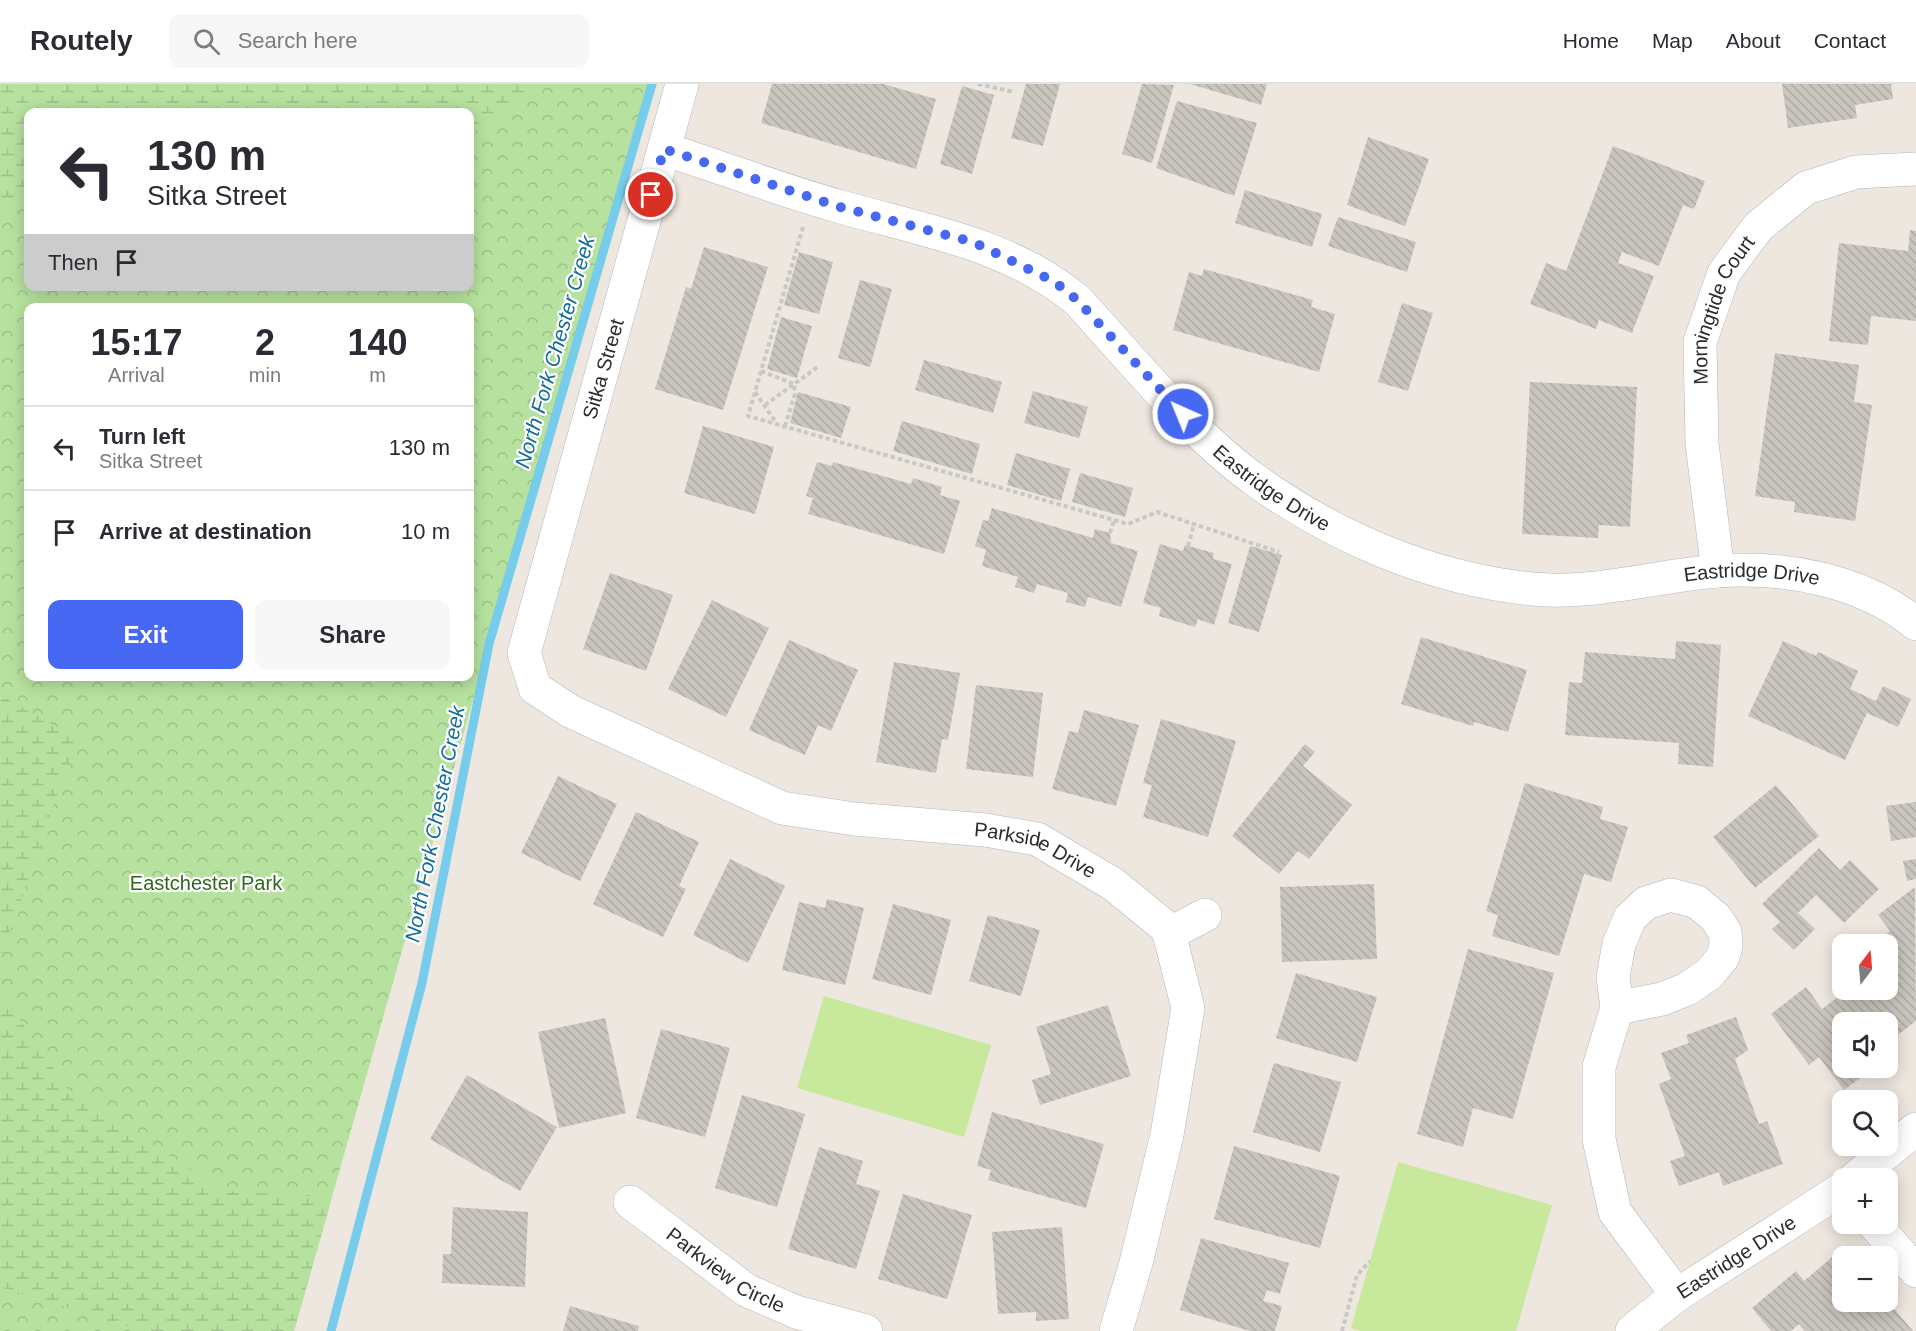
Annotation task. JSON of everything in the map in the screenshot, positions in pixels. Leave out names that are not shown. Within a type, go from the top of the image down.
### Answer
[{"type":"street","name":"Sitka Street","points":[[524,653],[682,84]]},
{"type":"street","name":"Eastridge Drive","points":[[664,149],[812,198],[973,242],[1055,282],[1077,300],[1198,430],[1253,479],[1314,518],[1368,546],[1444,573],[1533,589],[1617,587],[1718,571],[1795,572],[1860,592],[1916,624]]},
{"type":"street","name":"Morningtide Court","points":[[1718,571],[1702,444],[1700,342],[1725,273],[1758,227],[1806,188],[1856,172],[1916,169]]},
{"type":"street","name":"Parkside Drive","points":[[524,653],[535,688],[570,711],[782,808],[854,819],[985,830],[1037,839],[1113,884],[1168,930],[1169,934]]},
{"type":"street","points":[[1116,1331],[1136,1263],[1167,1135],[1188,1008],[1169,934],[1205,915]]},
{"type":"street","points":[[1617,1008],[1599,1067],[1599,1139],[1615,1212],[1677,1296]]},
{"type":"street","name":"Eastridge Drive","points":[[1869,1168],[1916,1129]]},
{"type":"street","name":"Eastridge Drive","points":[[1632,1331],[1677,1296],[1768,1234],[1832,1196]]},
{"type":"street","name":"Parkview Circle","points":[[630,1202],[746,1290],[796,1312],[866,1331]]},
{"type":"street","points":[[1883,1234],[1916,1271]]},
{"type":"path","points":[[978,84],[1014,92]]},
{"type":"path","points":[[812,198],[748,416],[1128,524],[1157,512],[1279,552]]},
{"type":"path","points":[[765,405],[819,366]]},
{"type":"path","points":[[761,371],[794,384]]},
{"type":"path","points":[[785,426],[795,394],[794,384]]},
{"type":"path","points":[[755,392],[778,424]]},
{"type":"path","points":[[1110,533],[1114,520]]},
{"type":"path","points":[[1188,546],[1194,524]]},
{"type":"path","points":[[1342,1331],[1357,1275],[1370,1261]]},
{"type":"green space","name":"Eastchester Park","points":[[0,84],[648,84],[294,1331],[0,1331]]},
{"type":"green space","points":[[0,84],[547,84],[481,131],[474,130],[474,108],[24,108],[24,201],[0,208]]},
{"type":"green space","points":[[0,695],[77,738],[0,961]]},
{"type":"green space","points":[[0,992],[68,1089],[223,1191],[332,1197],[294,1331],[144,1331],[0,1287]]},
{"type":"green space","points":[[824,996],[991,1045],[964,1137],[797,1088]]},
{"type":"green space","points":[[1398,1162],[1552,1205],[1516,1331],[1361,1331],[1351,1328]]},
{"type":"building","points":[[772,84],[883,84],[936,99],[916,169],[761,123]]},
{"type":"building","points":[[1026,84],[1060,84],[1043,146],[1011,138]]},
{"type":"building","points":[[1142,84],[1174,85],[1152,163],[1122,154]]},
{"type":"building","points":[[1190,84],[1267,84],[1261,105]]},
{"type":"building","points":[[1782,84],[1891,84],[1893,99],[1855,105],[1857,118],[1788,128]]},
{"type":"building","points":[[962,86],[994,95],[972,174],[940,164]]},
{"type":"building","points":[[1177,101],[1257,123],[1234,196],[1156,168]]},
{"type":"building","points":[[1368,137],[1429,159],[1405,226],[1347,205]]},
{"type":"building","points":[[1613,146],[1705,181],[1694,209],[1683,205],[1659,266],[1622,252],[1618,263],[1654,276],[1632,333],[1599,320],[1596,329],[1530,304],[1546,263],[1566,271]]},
{"type":"building","points":[[1245,190],[1322,214],[1312,247],[1235,223]]},
{"type":"building","points":[[1338,217],[1416,242],[1407,272],[1328,246]]},
{"type":"building","points":[[1910,230],[1916,231],[1916,321],[1871,316],[1868,345],[1829,341],[1839,243],[1908,251]]},
{"type":"building","points":[[704,247],[768,267],[723,410],[655,389],[686,287],[691,289]]},
{"type":"building","points":[[799,252],[833,262],[819,314],[784,305]]},
{"type":"building","points":[[1204,269],[1313,300],[1311,307],[1335,314],[1319,372],[1173,330],[1189,272],[1202,276]]},
{"type":"building","points":[[860,280],[892,289],[870,367],[838,358]]},
{"type":"building","points":[[1402,303],[1433,313],[1408,391],[1378,382]]},
{"type":"building","points":[[781,317],[812,326],[797,378],[767,369]]},
{"type":"building","points":[[1775,353],[1859,365],[1854,402],[1872,405],[1855,521],[1794,512],[1795,502],[1755,496]]},
{"type":"building","points":[[924,360],[1002,382],[993,413],[915,390]]},
{"type":"building","points":[[1530,382],[1637,387],[1630,527],[1599,525],[1598,538],[1522,534]]},
{"type":"building","points":[[1033,391],[1088,407],[1079,438],[1024,423]]},
{"type":"building","points":[[798,392],[851,407],[841,438],[790,423]]},
{"type":"building","points":[[902,421],[980,444],[972,474],[893,451]]},
{"type":"building","points":[[703,426],[774,447],[755,514],[684,493]]},
{"type":"building","points":[[1016,453],[1070,469],[1061,501],[1007,485]]},
{"type":"building","points":[[817,462],[832,466],[833,462],[911,484],[913,478],[942,487],[940,495],[960,501],[944,554],[808,514],[813,498],[806,496]]},
{"type":"building","points":[[1080,473],[1133,488],[1125,517],[1072,502]]},
{"type":"building","points":[[992,508],[1093,538],[1095,529],[1110,533],[1111,543],[1138,551],[1121,607],[1088,597],[1085,607],[1066,602],[1068,593],[1037,584],[1034,593],[1015,587],[1018,577],[982,566],[986,550],[975,546],[983,520],[988,521]]},
{"type":"building","points":[[1160,544],[1183,551],[1185,545],[1214,553],[1213,559],[1232,564],[1214,625],[1198,619],[1195,627],[1159,616],[1161,608],[1143,603]]},
{"type":"building","points":[[1250,546],[1282,555],[1259,632],[1228,623]]},
{"type":"building","points":[[610,573],[673,595],[646,671],[583,649]]},
{"type":"building","points":[[712,600],[769,628],[726,717],[668,689]]},
{"type":"building","points":[[1421,637],[1527,670],[1508,732],[1474,722],[1473,726],[1401,704]]},
{"type":"building","points":[[789,640],[858,670],[831,731],[818,725],[805,755],[749,730]]},
{"type":"building","points":[[1676,641],[1721,645],[1713,767],[1678,764],[1679,743],[1565,735],[1569,682],[1582,683],[1585,652],[1675,659]]},
{"type":"building","points":[[1783,641],[1816,656],[1818,652],[1858,671],[1850,689],[1876,701],[1883,686],[1911,699],[1898,727],[1867,713],[1845,760],[1748,716]]},
{"type":"building","points":[[894,662],[960,673],[948,740],[942,739],[936,773],[876,762]]},
{"type":"building","points":[[976,685],[1043,693],[1033,777],[966,769]]},
{"type":"building","points":[[1084,710],[1139,725],[1116,806],[1052,789],[1069,731],[1078,733]]},
{"type":"building","points":[[1161,719],[1236,741],[1208,837],[1143,817],[1152,785],[1143,783]]},
{"type":"building","points":[[1305,744],[1315,752],[1303,766],[1352,805],[1309,859],[1298,851],[1279,874],[1232,836]]},
{"type":"building","points":[[558,776],[617,804],[580,881],[521,853]]},
{"type":"building","points":[[1525,783],[1603,807],[1600,819],[1628,827],[1611,882],[1584,874],[1559,956],[1492,936],[1498,915],[1486,911]]},
{"type":"building","points":[[1776,785],[1819,836],[1755,888],[1713,837]]},
{"type":"building","points":[[1916,802],[1916,837],[1891,841],[1886,806]]},
{"type":"building","points":[[636,812],[699,842],[679,886],[686,889],[663,937],[593,904]]},
{"type":"building","points":[[1819,848],[1840,870],[1850,860],[1879,889],[1844,923],[1816,895],[1798,913],[1815,929],[1794,950],[1772,929],[1780,922],[1762,904]]},
{"type":"building","points":[[730,859],[785,886],[748,963],[693,935]]},
{"type":"building","points":[[1916,859],[1916,879],[1907,881],[1903,861]]},
{"type":"building","points":[[1374,884],[1377,959],[1282,962],[1280,887]]},
{"type":"building","points":[[1915,887],[1916,1021],[1898,1035],[1898,1012],[1832,1012],[1832,1074],[1819,1057],[1809,1065],[1771,1014],[1806,987],[1822,1009],[1834,1000],[1898,1000],[1898,934],[1886,934],[1890,931],[1878,915]]},
{"type":"building","points":[[827,899],[864,908],[845,985],[782,970],[799,902],[825,908]]},
{"type":"building","points":[[893,904],[951,920],[931,995],[872,979]]},
{"type":"building","points":[[988,915],[1040,930],[1021,996],[969,981]]},
{"type":"building","points":[[1468,949],[1554,973],[1513,1119],[1473,1108],[1463,1147],[1417,1134]]},
{"type":"building","points":[[1296,973],[1377,997],[1357,1062],[1276,1038]]},
{"type":"building","points":[[1108,1005],[1131,1076],[1040,1105],[1032,1080],[1051,1074],[1036,1027]]},
{"type":"building","points":[[1736,1017],[1748,1050],[1735,1059],[1759,1124],[1767,1121],[1783,1164],[1723,1186],[1719,1172],[1679,1186],[1670,1161],[1685,1156],[1659,1084],[1671,1079],[1661,1053],[1689,1043],[1686,1035]]},
{"type":"building","points":[[605,1018],[626,1113],[559,1128],[538,1032]]},
{"type":"building","points":[[661,1029],[730,1048],[705,1137],[636,1118]]},
{"type":"building","points":[[1274,1063],[1341,1082],[1320,1152],[1253,1132]]},
{"type":"building","points":[[467,1075],[557,1127],[520,1191],[430,1139]]},
{"type":"building","points":[[1835,1078],[1860,1078],[1844,1090]]},
{"type":"building","points":[[742,1095],[805,1114],[777,1207],[715,1188]]},
{"type":"building","points":[[992,1112],[1104,1144],[1086,1208],[988,1180],[991,1170],[977,1166]]},
{"type":"building","points":[[1234,1146],[1340,1176],[1320,1248],[1214,1219]]},
{"type":"building","points":[[819,1147],[863,1161],[856,1184],[880,1191],[856,1269],[788,1249]]},
{"type":"building","points":[[903,1194],[972,1215],[947,1299],[878,1279]]},
{"type":"building","points":[[453,1207],[528,1212],[525,1287],[442,1283],[443,1254],[451,1254]]},
{"type":"building","points":[[1062,1227],[1069,1319],[1036,1321],[1036,1312],[998,1314],[992,1232]]},
{"type":"building","points":[[1201,1238],[1289,1263],[1280,1294],[1267,1290],[1263,1301],[1282,1306],[1275,1331],[1250,1331],[1180,1310]]},
{"type":"building","points":[[1832,1257],[1832,1312],[1897,1312],[1913,1331],[1805,1331],[1799,1324],[1791,1331],[1771,1331],[1752,1308],[1796,1271],[1804,1281]]},
{"type":"building","points":[[570,1306],[639,1326],[638,1331],[563,1331]]},
{"type":"waterway","name":"North Fork Chester Creek","points":[[331,1331],[422,983],[489,644],[652,84]]},
{"type":"route","points":[[651,195],[664,149],[840,207],[973,242],[1055,282],[1077,300],[1183,414]]}]
